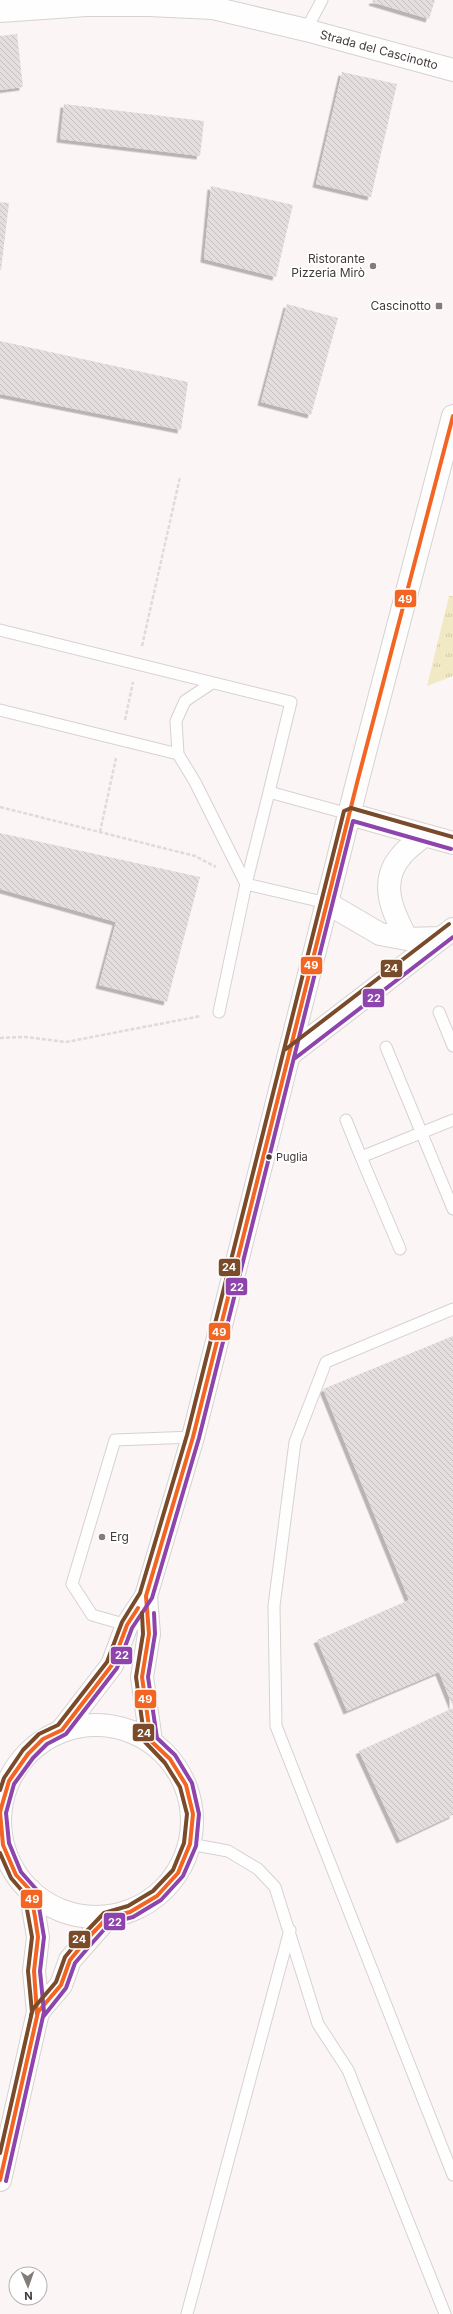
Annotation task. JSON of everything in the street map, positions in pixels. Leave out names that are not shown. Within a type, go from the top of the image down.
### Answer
[{"type":"main road","name":"Strada del Cascinotto","points":[[0,11],[86,5],[165,5],[213,8],[306,30],[453,70]]},
{"type":"main road","points":[[62,1730],[112,1665],[127,1625],[146,1596],[193,1437],[349,814],[453,416]]},
{"type":"main road","points":[[349,814],[453,843]]},
{"type":"main road","points":[[407,939],[393,912],[389,899],[389,885],[393,870],[400,856],[424,836]]},
{"type":"main road","points":[[327,903],[380,934],[407,939],[447,933]]},
{"type":"main road","points":[[290,1054],[447,933]]},
{"type":"main road","points":[[146,1596],[149,1634],[142,1677],[151,1741]]},
{"type":"main road","points":[[94,1725],[121,1728],[151,1741],[170,1759],[186,1785],[193,1814],[190,1844],[178,1873],[157,1896],[130,1912],[107,1918],[86,1918],[68,1913],[46,1903],[30,1890],[16,1875],[3,1845],[0,1812],[9,1781],[28,1754],[43,1739],[62,1730],[94,1725]]},
{"type":"main road","points":[[0,2180],[38,2012],[34,1971],[38,1938],[30,1890]]},
{"type":"main road","points":[[38,2012],[61,1985],[70,1960],[107,1918]]},
{"type":"lane","name":"Strada del Cascinotto","points":[[306,30],[322,0]]},
{"type":"lane","points":[[0,630],[291,702],[246,884],[219,1012]]},
{"type":"lane","points":[[212,683],[185,701],[182,707],[176,721],[178,754],[195,782],[246,884]]},
{"type":"lane","points":[[0,710],[178,754]]},
{"type":"lane","points":[[269,792],[349,814]]},
{"type":"lane","points":[[246,884],[327,903]]},
{"type":"lane","points":[[439,1012],[453,1046]]},
{"type":"lane","points":[[386,1047],[453,1209]]},
{"type":"lane","points":[[346,1120],[400,1249]]},
{"type":"lane","points":[[361,1157],[453,1120]]},
{"type":"lane","points":[[453,1309],[326,1362],[295,1442],[274,1606],[276,1726],[453,2175]]},
{"type":"lane","points":[[127,1625],[92,1615],[72,1584],[115,1440],[193,1437]]},
{"type":"lane","points":[[190,1844],[228,1852],[258,1869],[275,1887],[290,1930],[318,2024],[348,2070],[446,2314]]},
{"type":"lane","points":[[187,2314],[290,1930]]},
{"type":"path","points":[[0,807],[195,856],[246,884]]},
{"type":"path","points":[[0,1038],[25,1037],[66,1042],[219,1012]]},
{"type":"green space","points":[[449,596],[453,596],[453,676],[427,686]]},
{"type":"building","points":[[373,0],[435,0],[429,19],[372,2]]},
{"type":"building","points":[[17,34],[23,87],[0,90],[0,36]]},
{"type":"building","points":[[342,72],[397,84],[371,197],[316,184]]},
{"type":"building","points":[[64,104],[204,121],[200,156],[60,139]]},
{"type":"building","points":[[211,186],[293,205],[276,277],[204,259]]},
{"type":"building","points":[[0,202],[9,203],[1,270],[0,270]]},
{"type":"building","points":[[287,304],[338,318],[311,415],[261,402]]},
{"type":"building","points":[[0,341],[188,382],[181,430],[0,394]]},
{"type":"building","points":[[0,833],[200,877],[167,1002],[99,985],[116,922],[0,889]]},
{"type":"building","points":[[453,1336],[453,1707],[439,1672],[347,1711],[317,1640],[409,1600],[323,1389]]},
{"type":"building","points":[[453,1708],[453,1815],[400,1840],[359,1751]]},
{"type":"transit line","name":"49","points":[[0,2180],[38,2012],[61,1985],[70,1960],[88,1938],[107,1918],[130,1912],[157,1896],[178,1873],[190,1844],[193,1814],[186,1785],[170,1759],[151,1741],[142,1677],[149,1634],[146,1596],[193,1437],[358,779],[453,416]]},
{"type":"transit line","name":"24","points":[[0,1790],[4,1778],[23,1750],[39,1734],[58,1725],[107,1662],[122,1622],[140,1593],[187,1435],[344,811],[351,808],[453,837]]},
{"type":"transit line","name":"22","points":[[6,2181],[44,2012],[40,1971],[44,1937],[36,1889],[21,1872],[9,1843],[6,1813],[14,1784],[33,1758],[47,1744],[66,1734],[117,1668],[132,1628],[152,1598],[199,1438],[353,821],[451,849]]},
{"type":"transit line","name":"24","points":[[286,1049],[449,924]]},
{"type":"transit line","name":"22","points":[[294,1059],[453,937]]},
{"type":"transit line","name":"49","points":[[37,2014],[34,1971],[38,1937],[35,1917],[30,1890],[16,1875],[3,1845],[0,1812],[9,1781],[28,1754],[43,1739],[62,1730],[112,1665],[127,1625],[138,1608]]},
{"type":"transit line","name":"24","points":[[31,2015],[33,2009],[56,1982],[65,1957],[84,1934],[104,1913],[128,1906],[153,1891],[173,1870],[184,1843],[187,1814],[180,1787],[165,1763],[145,1742],[136,1677],[143,1634],[142,1613]]},
{"type":"transit line","name":"22","points":[[43,2017],[66,1988],[75,1963],[93,1942],[110,1923],[133,1917],[161,1900],[183,1876],[196,1846],[199,1814],[192,1783],[175,1755],[157,1738],[148,1677],[155,1634],[154,1613]]},
{"type":"transit line","name":"24","points":[[0,1853],[11,1878],[24,1893],[32,1937],[28,1971],[32,2012],[0,2153]]},
{"type":"place","name":"Ristorante Pizzeria Mirò","points":[[373,266]]},
{"type":"place","name":"Cascinotto","points":[[439,306]]},
{"type":"place","name":"Puglia","points":[[269,1157]]},
{"type":"place","name":"Erg","points":[[102,1537]]}]
